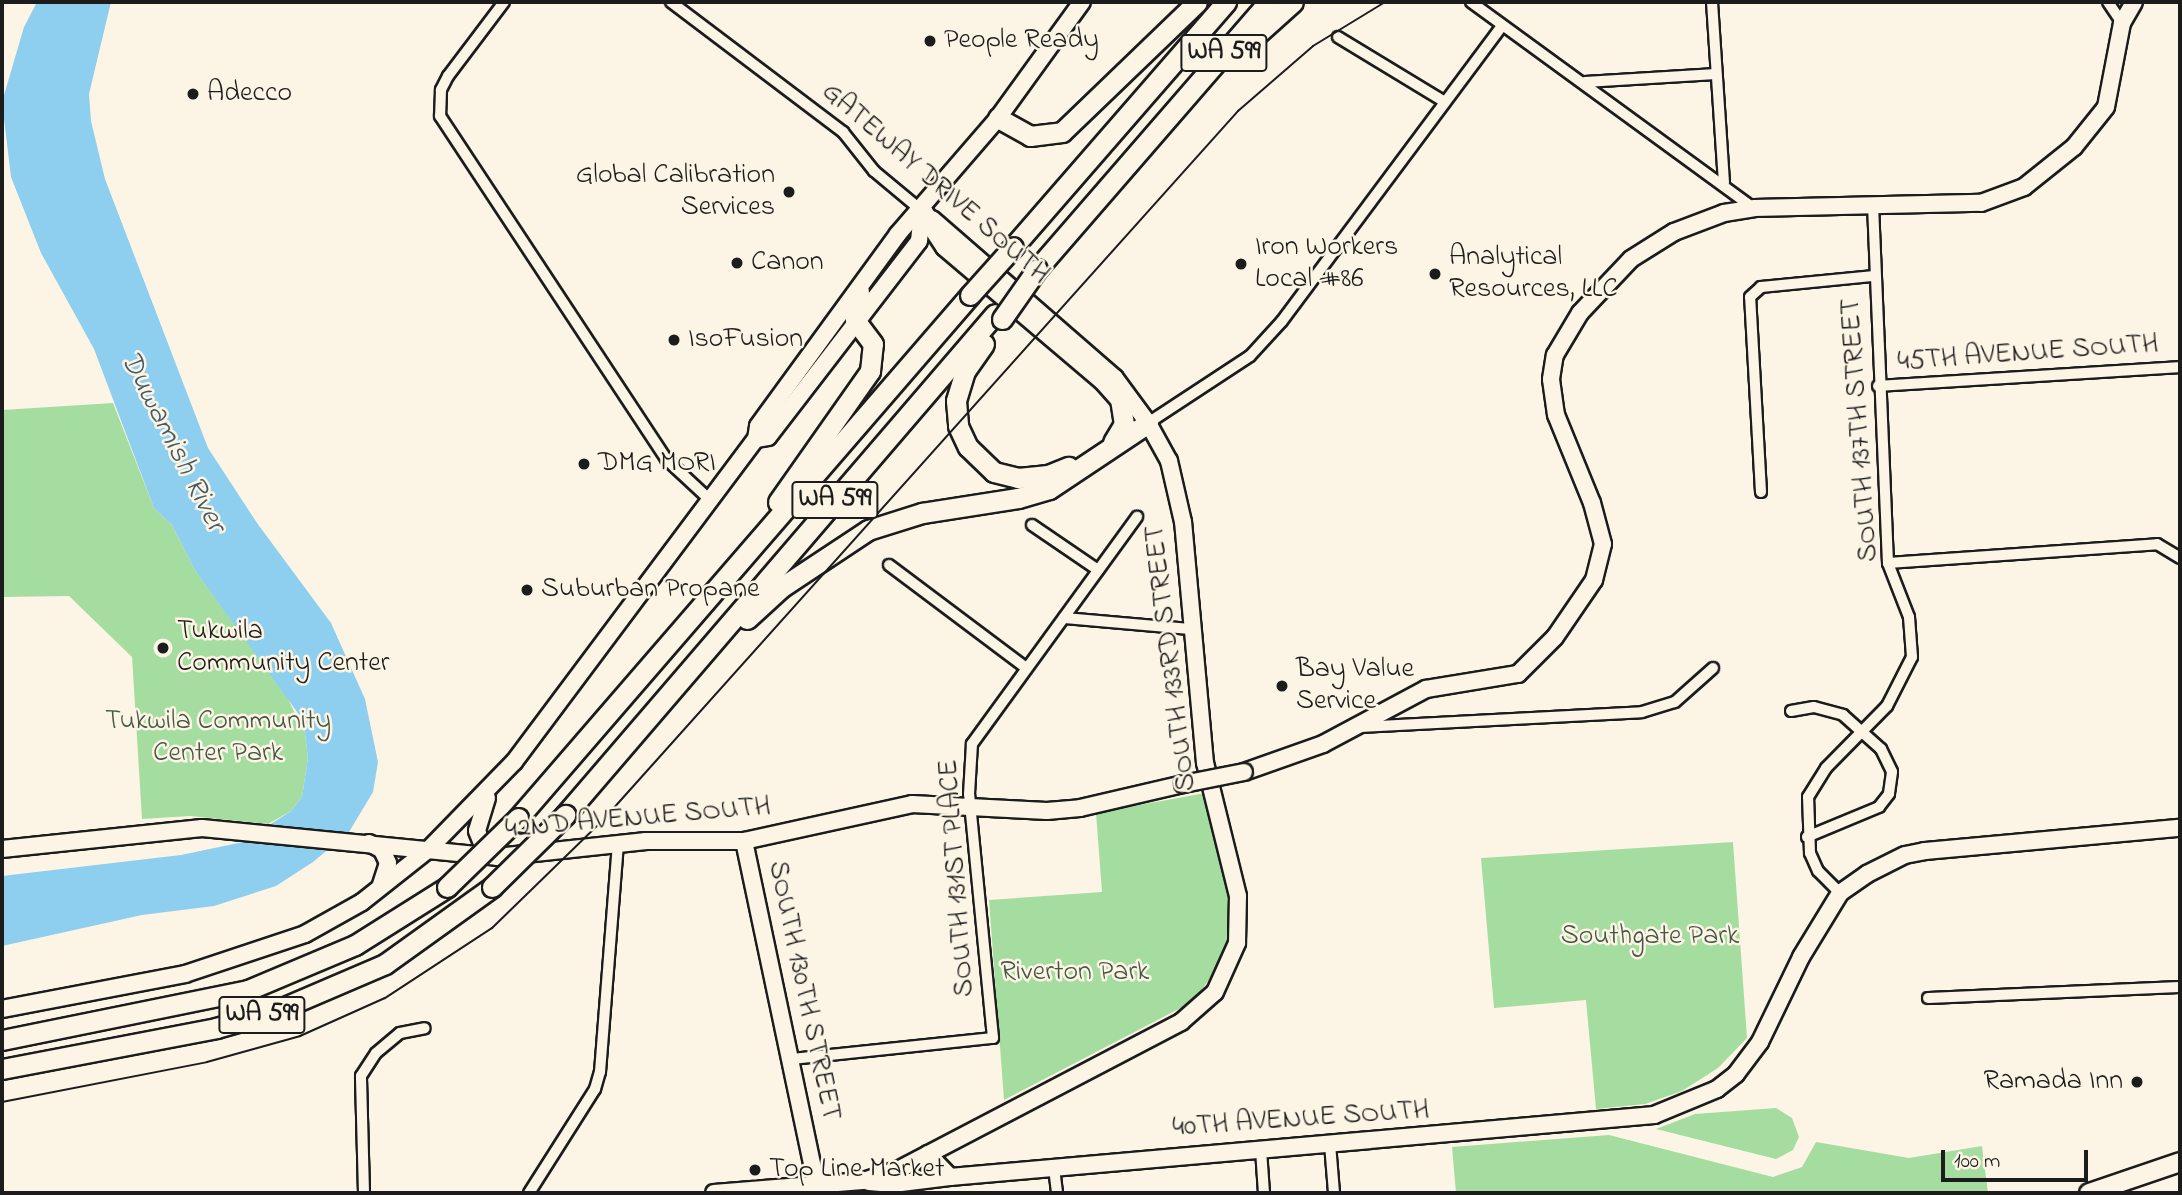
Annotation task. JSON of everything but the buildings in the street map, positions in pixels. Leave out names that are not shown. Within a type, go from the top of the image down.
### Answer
[{"type":"highway","points":[[998,118],[1030,136],[1062,132],[1197,2]]},
{"type":"highway","name":"WA 599","points":[[2,1040],[248,990],[355,945],[447,887],[518,818],[680,634],[970,295],[1226,2]]},
{"type":"highway","name":"WA 599","points":[[2,1069],[216,1028],[272,1012],[385,964],[492,887],[565,815],[1268,2]]},
{"type":"highway","points":[[1180,105],[1293,2]]},
{"type":"highway","points":[[922,211],[945,246],[1102,379],[1119,399],[1124,424],[1113,442]]},
{"type":"highway","points":[[680,634],[865,382],[873,344],[855,320],[859,291]]},
{"type":"highway","points":[[998,317],[958,386],[958,426],[974,456],[1006,476],[1034,478],[1069,466],[1148,423]]},
{"type":"highway","points":[[675,687],[782,587],[847,541],[897,519],[1049,489],[1148,423]]},
{"type":"main road","points":[[2090,1193],[2180,1162]]},
{"type":"street","points":[[504,2],[448,76],[441,90],[440,116],[666,459],[708,498]]},
{"type":"street","name":"GATEWAY DRIVE SOUTH","points":[[671,2],[843,132],[874,171],[1083,348],[1115,379],[1148,423]]},
{"type":"street","points":[[2,1009],[185,974],[305,934],[377,892],[429,849],[494,785],[708,498],[756,439],[758,426],[898,234],[922,211],[998,118],[1082,2]]},
{"type":"street","points":[[1471,2],[1724,183],[1754,208]]},
{"type":"street","points":[[1712,2],[1724,183]]},
{"type":"street","points":[[2108,2],[2122,23]]},
{"type":"street","name":"42ND AVENUE SOUTH","points":[[2,849],[173,830],[237,829],[429,849],[463,856],[508,856],[618,844],[744,841],[912,804],[971,804],[1033,810],[1080,808],[1244,772],[1360,727],[1426,689],[1518,674],[1555,638],[1594,580],[1602,544],[1592,503],[1556,415],[1551,379],[1555,355],[1580,313],[1631,259],[1674,232],[1724,213],[1754,208],[1980,203],[2024,187],[2074,147],[2106,107],[2122,23],[2134,2]]},
{"type":"street","points":[[1148,423],[1250,356],[1282,321],[1502,26]]},
{"type":"street","points":[[1338,37],[1445,102]]},
{"type":"street","points":[[1585,82],[1716,74]]},
{"type":"street","name":"SOUTH 137TH STREET","points":[[1840,893],[1818,871],[1807,837],[1808,797],[1826,768],[1900,688],[1912,657],[1909,617],[1888,563],[1878,387],[1872,206]]},
{"type":"street","points":[[756,439],[768,437],[855,320],[919,241],[922,211]]},
{"type":"street","points":[[1762,492],[1750,297],[1761,287],[1874,276]]},
{"type":"street","name":"45TH AVENUE SOUTH","points":[[1878,387],[2180,367]]},
{"type":"street","name":"SOUTH 133RD STREET","points":[[928,1154],[1181,1022],[1214,992],[1226,974],[1237,943],[1238,896],[1205,763],[1180,498],[1168,461],[1148,423]]},
{"type":"street","name":"SOUTH 131ST PLACE","points":[[792,1059],[993,1038],[971,804],[972,744],[1025,667],[1138,517]]},
{"type":"street","points":[[1032,525],[1098,570]]},
{"type":"street","points":[[1888,563],[2145,544],[2169,548],[2180,558]]},
{"type":"street","points":[[889,565],[1025,667]]},
{"type":"street","points":[[1064,618],[1191,629]]},
{"type":"street","points":[[1360,727],[1642,712],[1675,702],[1713,668]]},
{"type":"street","points":[[1791,711],[1831,710],[1863,729],[1888,761],[1892,772],[1889,794],[1862,817],[1807,837]]},
{"type":"street","points":[[494,785],[477,831],[483,846],[508,856]]},
{"type":"street","points":[[1840,893],[1867,874],[1905,855],[2180,828]]},
{"type":"street","name":"SOUTH 130TH STREET","points":[[744,841],[792,1059],[817,1189]]},
{"type":"street","points":[[367,842],[382,850],[388,863],[377,892]]},
{"type":"street","points":[[529,1193],[595,1089],[600,1072],[618,844]]},
{"type":"street","name":"40TH AVENUE SOUTH","points":[[863,1181],[893,1184],[1615,1121],[1686,1104],[1736,1074],[1760,1042],[1840,893]]},
{"type":"street","points":[[1928,998],[2180,987]]},
{"type":"street","points":[[364,1193],[360,1076],[376,1053],[400,1033],[425,1028]]},
{"type":"street","points":[[1330,1144],[1334,1193]]},
{"type":"street","points":[[1261,1150],[1264,1193]]},
{"type":"street","points":[[715,1193],[817,1189],[863,1181],[928,1154],[950,1177]]},
{"type":"street","points":[[1054,1168],[1057,1193]]},
{"type":"green space","name":"Tukwila Community Center Park","points":[[113,403],[154,508],[172,525],[195,570],[284,691],[305,733],[308,758],[302,797],[291,811],[268,824],[190,816],[142,819],[132,657],[69,596],[2,597],[2,410]]},
{"type":"green space","name":"Riverton Park","points":[[1205,793],[1230,892],[1232,916],[1225,952],[1209,980],[1192,1002],[1004,1100],[989,900],[1102,892],[1096,813]]},
{"type":"green space","name":"Southgate Park","points":[[1733,842],[1747,1038],[1718,1068],[1682,1091],[1645,1104],[1596,1109],[1586,1000],[1494,1008],[1481,858]]},
{"type":"green space","points":[[1776,1108],[1792,1118],[1799,1137],[1793,1150],[1776,1159],[1656,1129],[1695,1114]]},
{"type":"green space","points":[[1609,1135],[1773,1177],[1802,1167],[1816,1142],[1909,1158],[1982,1146],[1988,1193],[1456,1193],[1452,1147]]},
{"type":"water","name":"Duwamish River","points":[[37,2],[111,2],[89,94],[91,121],[105,179],[208,448],[257,523],[331,623],[365,699],[378,762],[373,792],[349,832],[313,862],[276,886],[214,906],[142,915],[2,946],[2,876],[181,855],[243,842],[291,811],[302,797],[308,758],[305,733],[297,712],[195,570],[172,525],[154,508],[94,349],[41,253],[11,177],[2,102],[24,27]]},
{"type":"tram line","points":[[2,1102],[207,1062],[300,1036],[385,998],[492,928],[603,820],[1238,111],[1313,46],[1385,2]]},
{"type":"place","name":"People Ready","points":[[930,41]]},
{"type":"place","name":"Adecco","points":[[193,94]]},
{"type":"place","name":"Global Calibration Services","points":[[789,192]]},
{"type":"place","name":"Canon","points":[[737,263]]},
{"type":"place","name":"Iron Workers Local #86","points":[[1241,264]]},
{"type":"place","name":"Analytical Resources, LLC","points":[[1435,274]]},
{"type":"place","name":"IsoFusion","points":[[674,340]]},
{"type":"place","name":"DMG MORI","points":[[584,464]]},
{"type":"place","name":"Suburban Propane","points":[[527,590]]},
{"type":"place","name":"Tukwila Community Center","points":[[163,648]]},
{"type":"place","name":"Bay Value Service","points":[[1282,686]]},
{"type":"place","name":"Ramada Inn","points":[[2137,1082]]},
{"type":"place","name":"Top Line Market","points":[[755,1170]]}]
